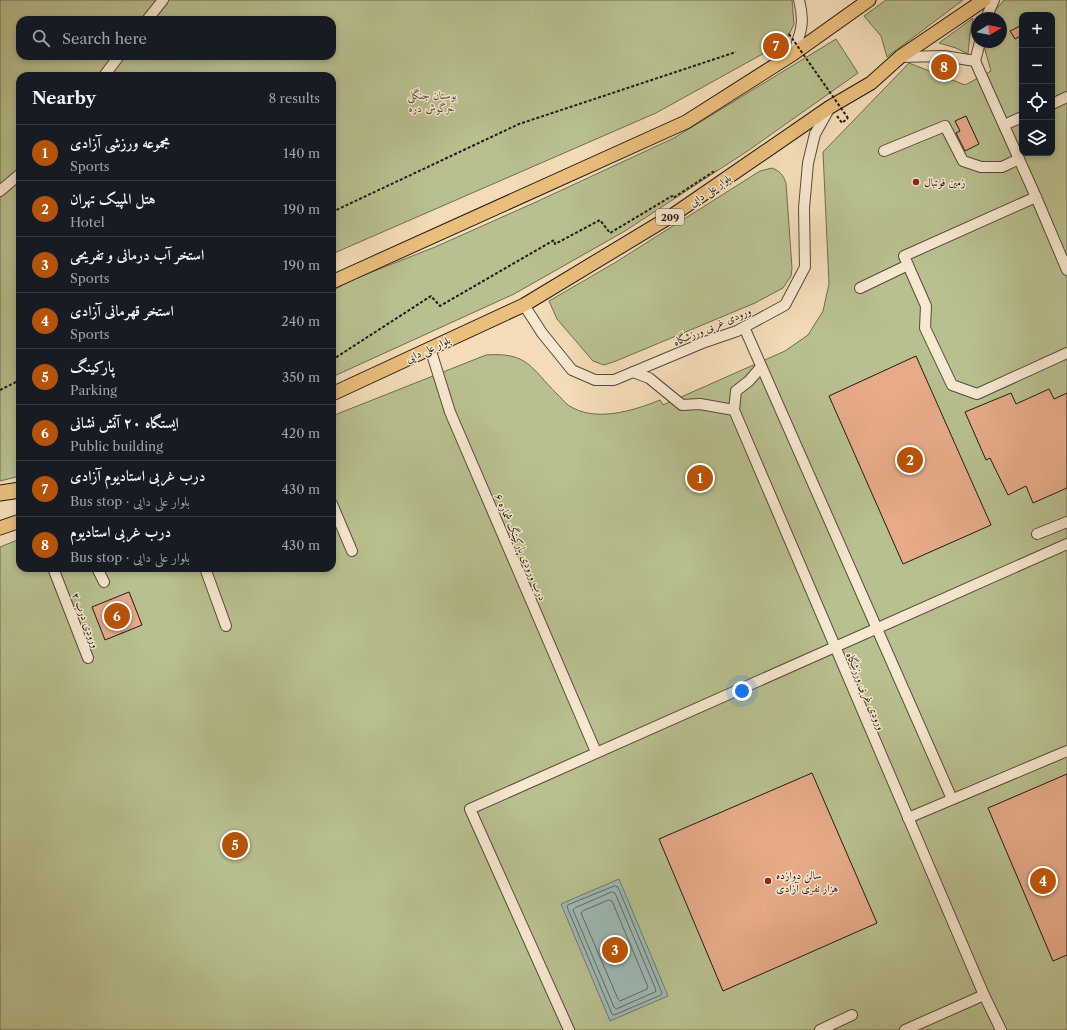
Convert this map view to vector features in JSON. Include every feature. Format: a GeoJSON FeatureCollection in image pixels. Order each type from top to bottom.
{"type":"FeatureCollection","features":[{"type":"Feature","properties":{"kind":"highway"},"geometry":{"type":"LineString","coordinates":[[0,493],[16,491]]}},
{"type":"Feature","properties":{"kind":"main road"},"geometry":{"type":"LineString","coordinates":[[336,280],[686,122],[793,54],[869,0]]}},
{"type":"Feature","properties":{"kind":"main road","name":"بلوار علی دایی"},"geometry":{"type":"LineString","coordinates":[[336,392],[524,305],[673,215],[830,102],[871,83],[900,57],[984,0]]}},
{"type":"Feature","properties":{"kind":"main road"},"geometry":{"type":"LineString","coordinates":[[0,499],[16,492]]}},
{"type":"Feature","properties":{"kind":"main road"},"geometry":{"type":"LineString","coordinates":[[0,528],[16,522]]}},
{"type":"Feature","properties":{"kind":"street"},"geometry":{"type":"LineString","coordinates":[[150,16],[163,0]]}},
{"type":"Feature","properties":{"kind":"street"},"geometry":{"type":"LineString","coordinates":[[793,54],[802,28],[802,16],[798,0]]}},
{"type":"Feature","properties":{"kind":"street"},"geometry":{"type":"LineString","coordinates":[[989,12],[994,0]]}},
{"type":"Feature","properties":{"kind":"street"},"geometry":{"type":"LineString","coordinates":[[978,48],[975,61],[1067,270]]}},
{"type":"Feature","properties":{"kind":"street"},"geometry":{"type":"LineString","coordinates":[[900,57],[944,56],[975,61]]}},
{"type":"Feature","properties":{"kind":"street"},"geometry":{"type":"LineString","coordinates":[[107,72],[117,60]]}},
{"type":"Feature","properties":{"kind":"street"},"geometry":{"type":"LineString","coordinates":[[1055,103],[1067,97]]}},
{"type":"Feature","properties":{"kind":"street","name":"ورودی غربی ورزشگاه"},"geometry":{"type":"LineString","coordinates":[[524,305],[542,332],[572,370],[595,380],[614,380],[744,328],[785,305],[805,267],[804,208],[808,163],[815,134],[830,102]]}},
{"type":"Feature","properties":{"kind":"street"},"geometry":{"type":"LineString","coordinates":[[1004,125],[1019,118]]}},
{"type":"Feature","properties":{"kind":"street"},"geometry":{"type":"LineString","coordinates":[[884,151],[945,126],[963,162],[981,167],[1002,167],[1019,159]]}},
{"type":"Feature","properties":{"kind":"street"},"geometry":{"type":"LineString","coordinates":[[0,191],[16,177]]}},
{"type":"Feature","properties":{"kind":"street"},"geometry":{"type":"LineString","coordinates":[[1036,197],[904,256],[926,306],[925,328],[952,384],[977,394],[1067,353]]}},
{"type":"Feature","properties":{"kind":"street"},"geometry":{"type":"LineString","coordinates":[[860,288],[908,265]]}},
{"type":"Feature","properties":{"kind":"street"},"geometry":{"type":"LineString","coordinates":[[744,328],[952,799]]}},
{"type":"Feature","properties":{"kind":"street","name":"درب ورودی پارکینگ شماره ۶"},"geometry":{"type":"LineString","coordinates":[[430,348],[450,412],[596,752]]}},
{"type":"Feature","properties":{"kind":"street"},"geometry":{"type":"LineString","coordinates":[[633,372],[649,378],[682,405],[700,404],[734,410],[736,391],[761,367]]}},
{"type":"Feature","properties":{"kind":"street","name":"ورودی غربی ورزشگاه"},"geometry":{"type":"LineString","coordinates":[[734,410],[984,995],[1002,1030]]}},
{"type":"Feature","properties":{"kind":"street"},"geometry":{"type":"LineString","coordinates":[[336,513],[352,551]]}},
{"type":"Feature","properties":{"kind":"street"},"geometry":{"type":"LineString","coordinates":[[1037,534],[1067,522]]}},
{"type":"Feature","properties":{"kind":"street"},"geometry":{"type":"LineString","coordinates":[[569,1030],[470,808],[1067,544]]}},
{"type":"Feature","properties":{"kind":"street","name":"ورودی درب ۲"},"geometry":{"type":"LineString","coordinates":[[54,572],[88,658]]}},
{"type":"Feature","properties":{"kind":"street"},"geometry":{"type":"LineString","coordinates":[[99,572],[104,582]]}},
{"type":"Feature","properties":{"kind":"street"},"geometry":{"type":"LineString","coordinates":[[207,572],[226,626]]}},
{"type":"Feature","properties":{"kind":"street"},"geometry":{"type":"LineString","coordinates":[[908,818],[1067,751]]}},
{"type":"Feature","properties":{"kind":"street"},"geometry":{"type":"LineString","coordinates":[[905,1030],[984,995]]}},
{"type":"Feature","properties":{"kind":"street"},"geometry":{"type":"LineString","coordinates":[[820,1030],[852,1015]]}},
{"type":"Feature","properties":{"kind":"path"},"geometry":{"type":"LineString","coordinates":[[783,40],[789,34],[848,118],[842,123]]}},
{"type":"Feature","properties":{"kind":"path"},"geometry":{"type":"LineString","coordinates":[[336,210],[519,124],[736,52]]}},
{"type":"Feature","properties":{"kind":"path"},"geometry":{"type":"LineString","coordinates":[[336,357],[430,296],[440,306],[554,240],[555,244],[600,220],[610,233],[672,196],[673,198],[718,169]]}},
{"type":"Feature","properties":{"kind":"path"},"geometry":{"type":"LineString","coordinates":[[0,390],[16,382]]}},
{"type":"Feature","properties":{"kind":"green space","name":"بوستان جنگلی خرگوش دره"},"geometry":{"type":"Polygon","coordinates":[[[0,0],[792,0],[794,24],[786,41],[656,113],[336,252],[336,72],[16,72],[16,477],[0,481],[0,0]]]}},
{"type":"Feature","properties":{"kind":"green space"},"geometry":{"type":"Polygon","coordinates":[[[886,0],[963,0],[887,57],[881,36],[864,16],[886,0]]]}},
{"type":"Feature","properties":{"kind":"green space"},"geometry":{"type":"Polygon","coordinates":[[[1004,0],[1067,0],[1067,1030],[0,1030],[0,547],[16,541],[16,572],[336,572],[336,414],[486,355],[511,356],[520,359],[534,369],[568,405],[578,410],[601,414],[626,411],[660,400],[663,405],[785,351],[808,335],[823,311],[829,284],[823,152],[909,63],[965,85],[991,71],[984,48],[1007,48],[1007,12],[994,12],[1004,0]]]}},
{"type":"Feature","properties":{"kind":"green space"},"geometry":{"type":"Polygon","coordinates":[[[971,19],[968,54],[956,48],[939,43],[971,19]]]}},
{"type":"Feature","properties":{"kind":"green space"},"geometry":{"type":"Polygon","coordinates":[[[836,39],[858,73],[749,150],[625,231],[514,294],[336,375],[336,289],[354,279],[435,247],[536,202],[674,138],[836,39]]]}},
{"type":"Feature","properties":{"kind":"green space"},"geometry":{"type":"Polygon","coordinates":[[[772,168],[781,174],[786,183],[792,268],[791,276],[783,288],[755,303],[616,361],[604,365],[593,361],[557,319],[549,301],[616,262],[760,171],[772,168]]]}},
{"type":"Feature","properties":{"kind":"water"},"geometry":{"type":"Polygon","coordinates":[[[619,879],[668,996],[610,1021],[561,904],[619,879]]]}},
{"type":"Feature","properties":{"kind":"building"},"geometry":{"type":"Polygon","coordinates":[[[1019,26],[1019,37],[1015,39],[1010,31],[1019,26]]]}},
{"type":"Feature","properties":{"kind":"building"},"geometry":{"type":"Polygon","coordinates":[[[966,116],[979,144],[965,151],[956,133],[960,131],[955,121],[966,116]]]}},
{"type":"Feature","properties":{"kind":"building"},"geometry":{"type":"Polygon","coordinates":[[[916,356],[991,525],[903,564],[829,396],[916,356]]]}},
{"type":"Feature","properties":{"kind":"building"},"geometry":{"type":"Polygon","coordinates":[[[1049,389],[1054,399],[1067,393],[1067,488],[1033,503],[1026,486],[1008,495],[990,458],[986,460],[965,412],[1011,393],[1016,404],[1049,389]]]}},
{"type":"Feature","properties":{"kind":"building"},"geometry":{"type":"Polygon","coordinates":[[[129,592],[142,625],[105,640],[92,607],[129,592]]]}},
{"type":"Feature","properties":{"kind":"building","name":"سالن دوازده هزار نفری آزادی"},"geometry":{"type":"Polygon","coordinates":[[[812,773],[877,923],[723,991],[659,839],[812,773]]]}},
{"type":"Feature","properties":{"kind":"building"},"geometry":{"type":"Polygon","coordinates":[[[1067,774],[1067,955],[1053,961],[988,808],[1067,774]]]}},
{"type":"Feature","properties":{"kind":"place","name":"درب غربی استادیوم آزادی"},"geometry":{"type":"Point","coordinates":[776,46]}},
{"type":"Feature","properties":{"kind":"place","name":"درب غربی استادیوم"},"geometry":{"type":"Point","coordinates":[944,67]}},
{"type":"Feature","properties":{"kind":"place","name":"زمین فوتبال"},"geometry":{"type":"Point","coordinates":[916,182]}},
{"type":"Feature","properties":{"kind":"place","name":"هتل المپیک تهران"},"geometry":{"type":"Point","coordinates":[910,460]}},
{"type":"Feature","properties":{"kind":"place","name":"مجموعه ورزشی آزادی"},"geometry":{"type":"Point","coordinates":[700,478]}},
{"type":"Feature","properties":{"kind":"place","name":"ایستگاه ۲۰ آتش نشانی"},"geometry":{"type":"Point","coordinates":[117,616]}},
{"type":"Feature","properties":{"kind":"place","name":"پارکینگ"},"geometry":{"type":"Point","coordinates":[235,845]}},
{"type":"Feature","properties":{"kind":"place","name":"سالن دوازده هزار نفری آزادی"},"geometry":{"type":"Point","coordinates":[768,881]}},
{"type":"Feature","properties":{"kind":"place","name":"استخر قهرمانی آزادی"},"geometry":{"type":"Point","coordinates":[1043,881]}},
{"type":"Feature","properties":{"kind":"place","name":"استخر آب درمانی و تفریحی"},"geometry":{"type":"Point","coordinates":[615,950]}}]}
